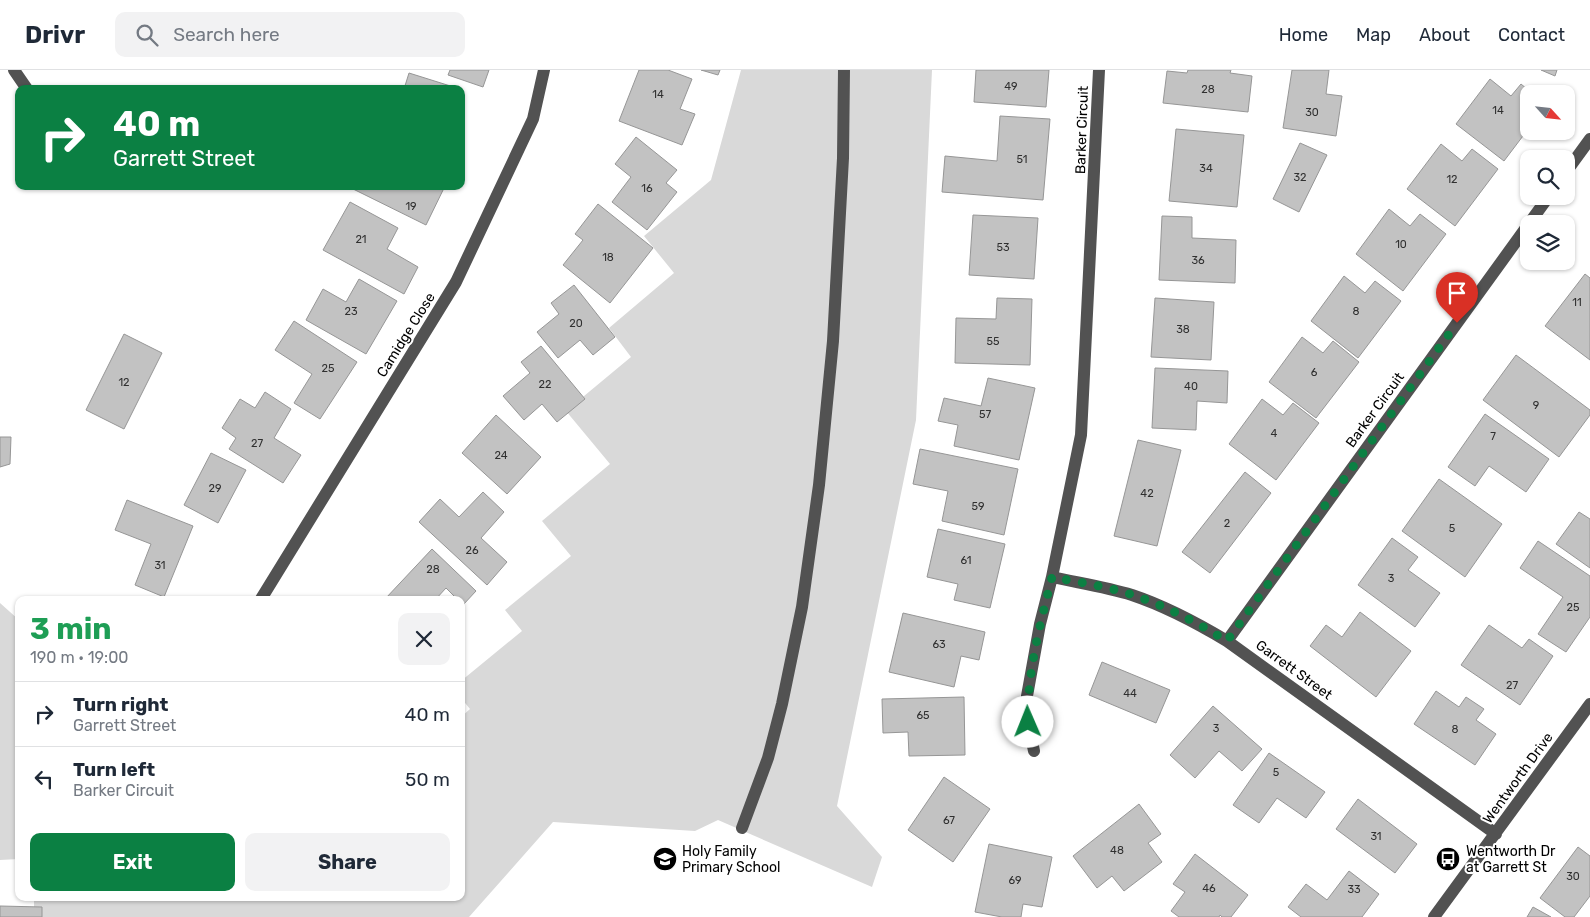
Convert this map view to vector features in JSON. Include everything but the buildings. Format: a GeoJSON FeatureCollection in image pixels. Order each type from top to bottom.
{"type":"FeatureCollection","features":[{"type":"Feature","properties":{"kind":"street"},"geometry":{"type":"LineString","coordinates":[[14,70],[24,85]]}},
{"type":"Feature","properties":{"kind":"street","name":"Camidge Close"},"geometry":{"type":"LineString","coordinates":[[263,596],[456,282],[533,119],[544,70]]}},
{"type":"Feature","properties":{"kind":"street"},"geometry":{"type":"LineString","coordinates":[[742,828],[768,758],[782,704],[802,607],[819,485],[833,341],[843,158],[844,70]]}},
{"type":"Feature","properties":{"kind":"street","name":"Barker Circuit"},"geometry":{"type":"LineString","coordinates":[[1034,752],[1028,722],[1027,696],[1040,624],[1052,577],[1081,435],[1099,70]]}},
{"type":"Feature","properties":{"kind":"street"},"geometry":{"type":"LineString","coordinates":[[1575,160],[1590,139]]}},
{"type":"Feature","properties":{"kind":"street","name":"Barker Circuit"},"geometry":{"type":"LineString","coordinates":[[1227,641],[1542,205]]}},
{"type":"Feature","properties":{"kind":"street","name":"Garrett Street"},"geometry":{"type":"LineString","coordinates":[[1052,577],[1112,589],[1133,596],[1184,617],[1227,641],[1496,834]]}},
{"type":"Feature","properties":{"kind":"street","name":"Wentworth Drive"},"geometry":{"type":"LineString","coordinates":[[1434,917],[1590,704]]}},
{"type":"Feature","properties":{"kind":"shaded area"},"geometry":{"type":"Polygon","coordinates":[[[741,70],[932,70],[916,420],[837,806],[882,857],[872,887],[718,820],[695,831],[553,822],[469,917],[34,917],[34,901],[465,901],[465,713],[470,709],[465,703],[465,678],[522,631],[505,610],[571,556],[542,521],[610,464],[566,411],[631,357],[609,328],[674,273],[644,236],[711,180],[741,70]]]}},
{"type":"Feature","properties":{"kind":"shaded area"},"geometry":{"type":"Polygon","coordinates":[[[0,603],[15,616],[15,859],[0,860],[0,603]]]}},
{"type":"Feature","properties":{"kind":"place","name":"Holy Family Primary School"},"geometry":{"type":"Point","coordinates":[665,859]}},
{"type":"Feature","properties":{"kind":"place","name":"Wentworth Dr at Garrett St"},"geometry":{"type":"Point","coordinates":[1448,859]}},
{"type":"Feature","properties":{"kind":"route"},"geometry":{"type":"LineString","coordinates":[[1028,722],[1027,696],[1040,624],[1052,577],[1112,589],[1157,604],[1227,641],[1457,323]]}}]}
